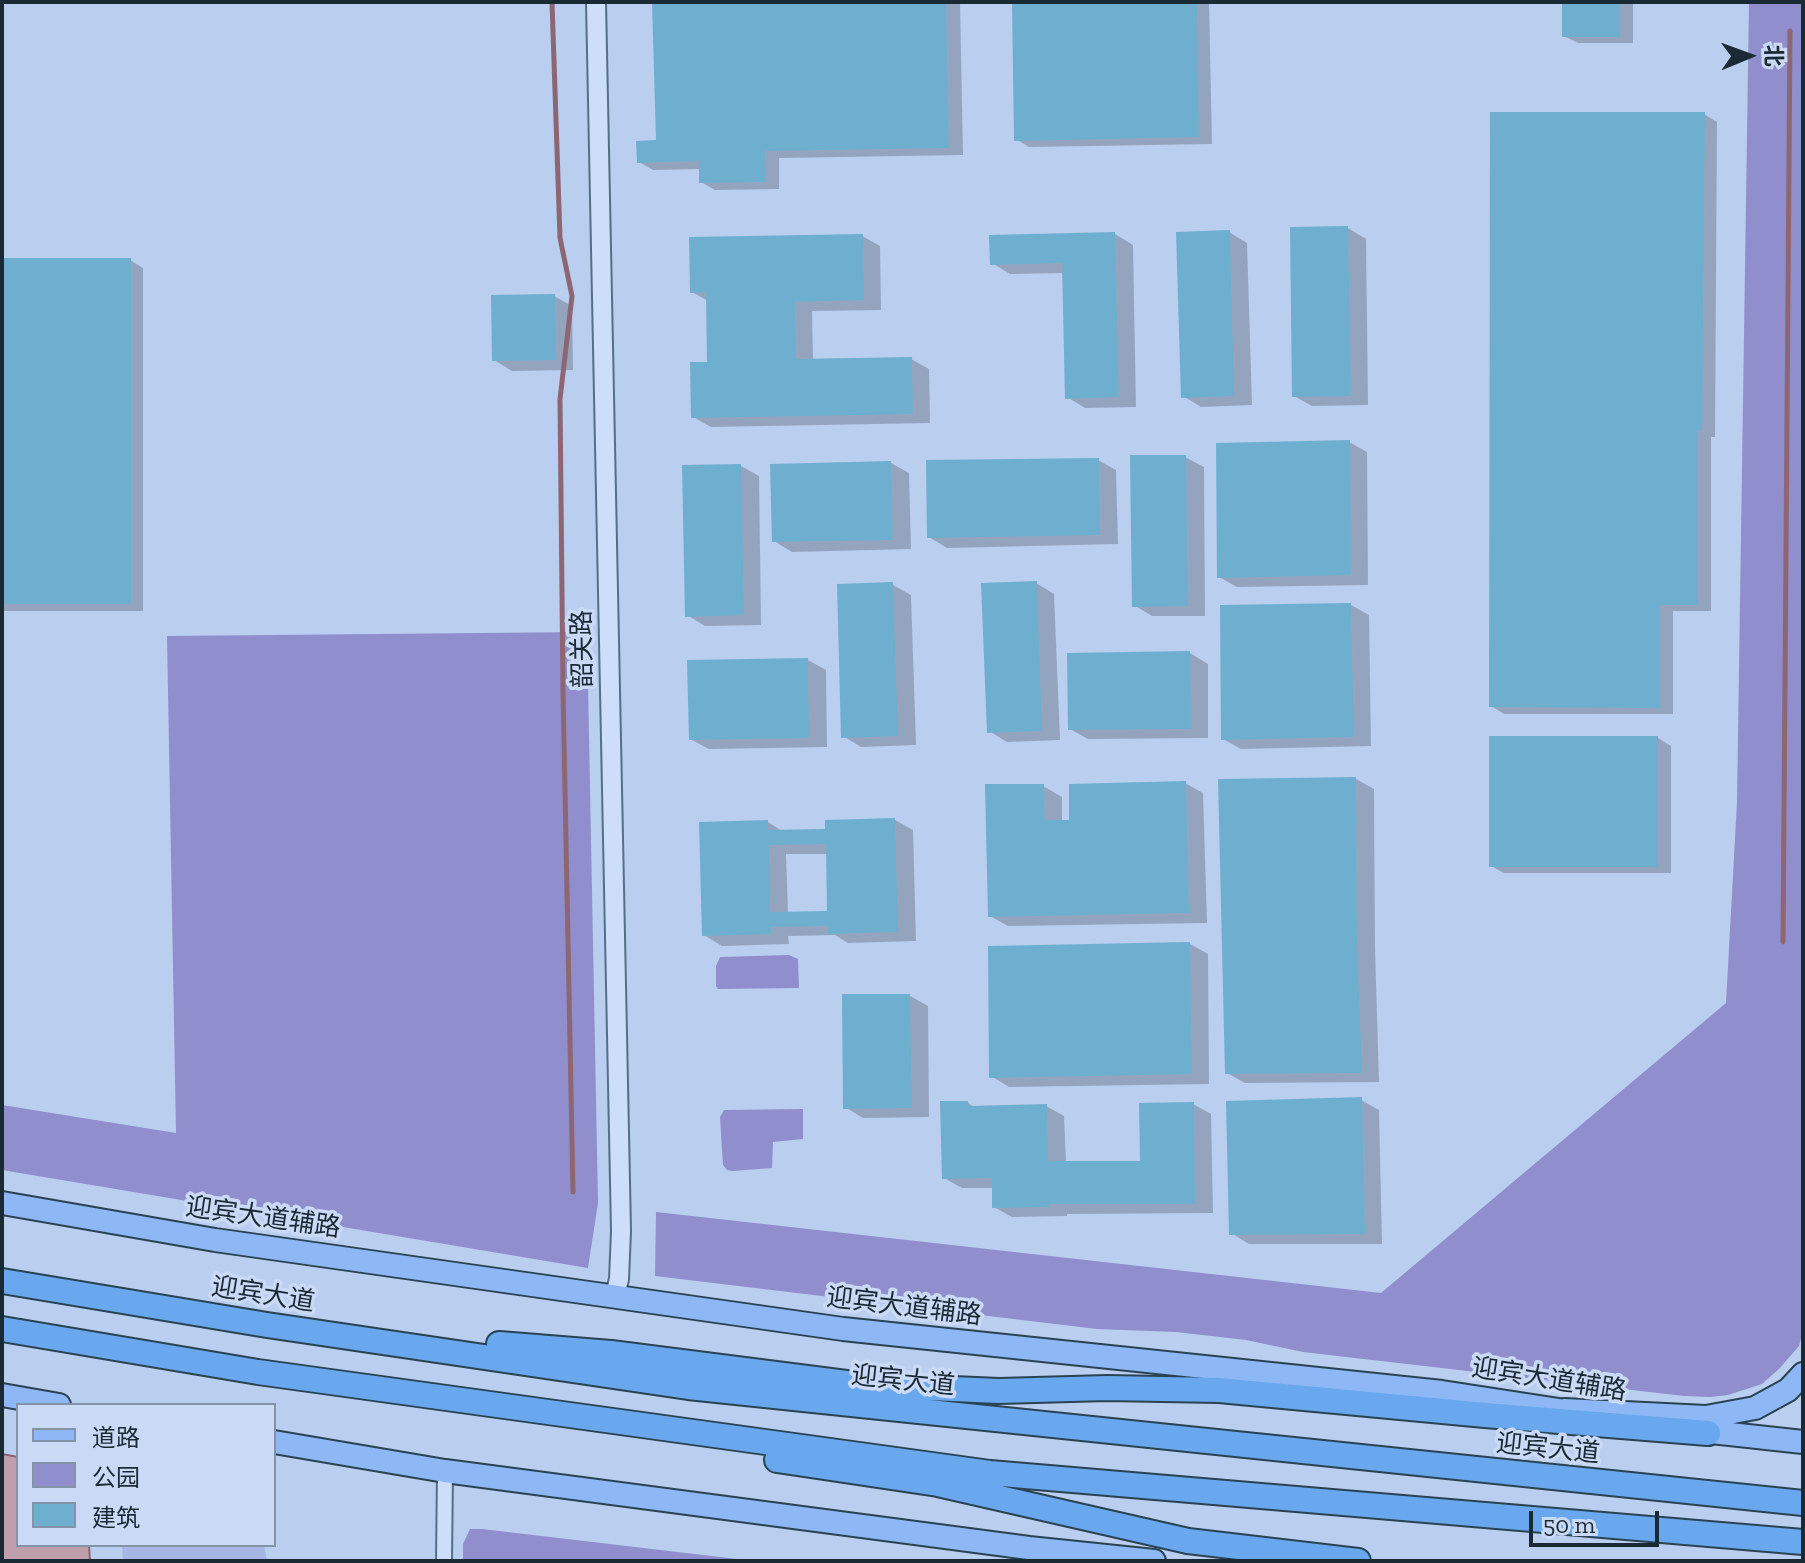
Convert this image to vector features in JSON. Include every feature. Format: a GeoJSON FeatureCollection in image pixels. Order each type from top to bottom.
{"type":"FeatureCollection","features":[{"type":"Feature","properties":{"kind":"highway","name":"迎宾大道"},"geometry":{"type":"LineString","coordinates":[[2,1281],[267,1325],[688,1387],[1803,1503]]}},
{"type":"Feature","properties":{"kind":"highway"},"geometry":{"type":"LineString","coordinates":[[267,1325],[611,1353],[862,1385],[999,1391],[1107,1388],[1219,1390],[1708,1433]]}},
{"type":"Feature","properties":{"kind":"highway"},"geometry":{"type":"LineString","coordinates":[[2,1331],[258,1372],[673,1445],[938,1484],[1188,1541],[1358,1561]]}},
{"type":"Feature","properties":{"kind":"highway"},"geometry":{"type":"LineString","coordinates":[[258,1372],[990,1473],[1803,1542]]}},
{"type":"Feature","properties":{"kind":"main road","name":"迎宾大道辅路"},"geometry":{"type":"LineString","coordinates":[[2,1203],[215,1240],[843,1329],[1442,1392],[1708,1433],[1803,1442]]}},
{"type":"Feature","properties":{"kind":"main road"},"geometry":{"type":"LineString","coordinates":[[1560,1410],[1706,1417],[1755,1408],[1788,1390],[1803,1374]]}},
{"type":"Feature","properties":{"kind":"main road"},"geometry":{"type":"LineString","coordinates":[[2,1395],[48,1403]]}},
{"type":"Feature","properties":{"kind":"main road"},"geometry":{"type":"LineString","coordinates":[[276,1442],[445,1471],[1013,1546],[1154,1561]]}},
{"type":"Feature","properties":{"kind":"street","name":"韶关路"},"geometry":{"type":"LineString","coordinates":[[596,2],[621,1231],[619,1279],[615,1295]]}},
{"type":"Feature","properties":{"kind":"street"},"geometry":{"type":"LineString","coordinates":[[444,1561],[445,1471]]}},
{"type":"Feature","properties":{"kind":"shaded area"},"geometry":{"type":"Polygon","coordinates":[[[2,1454],[16,1457],[16,1547],[89,1547],[90,1561],[2,1561],[2,1454]]]}},
{"type":"Feature","properties":{"kind":"shaded area"},"geometry":{"type":"Polygon","coordinates":[[[122,1547],[264,1547],[267,1561],[123,1561],[122,1547]]]}},
{"type":"Feature","properties":{"kind":"green space"},"geometry":{"type":"Polygon","coordinates":[[[1749,2],[1803,2],[1803,1331],[1799,1346],[1762,1384],[1728,1395],[1684,1396],[1303,1352],[1246,1340],[1176,1332],[1097,1329],[655,1276],[656,1212],[1381,1293],[1726,1003],[1737,802],[1749,2]]]}},
{"type":"Feature","properties":{"kind":"green space"},"geometry":{"type":"Polygon","coordinates":[[[587,632],[598,1203],[588,1268],[2,1170],[2,1105],[176,1133],[167,636],[587,632]]]}},
{"type":"Feature","properties":{"kind":"green space"},"geometry":{"type":"Polygon","coordinates":[[[789,955],[798,959],[799,988],[718,989],[716,986],[716,966],[720,957],[789,955]]]}},
{"type":"Feature","properties":{"kind":"green space"},"geometry":{"type":"Polygon","coordinates":[[[803,1109],[803,1139],[773,1142],[772,1168],[733,1171],[723,1165],[720,1117],[724,1110],[803,1109]]]}},
{"type":"Feature","properties":{"kind":"green space"},"geometry":{"type":"Polygon","coordinates":[[[470,1529],[754,1561],[463,1561],[463,1544],[470,1529]]]}},
{"type":"Feature","properties":{"kind":"building"},"geometry":{"type":"Polygon","coordinates":[[[652,2],[946,2],[949,148],[765,151],[766,182],[699,183],[699,161],[637,163],[636,141],[656,140],[652,2]]]}},
{"type":"Feature","properties":{"kind":"building"},"geometry":{"type":"Polygon","coordinates":[[[1012,2],[1197,2],[1199,137],[1014,141],[1012,2]]]}},
{"type":"Feature","properties":{"kind":"building"},"geometry":{"type":"Polygon","coordinates":[[[1562,2],[1620,2],[1620,37],[1562,37],[1562,2]]]}},
{"type":"Feature","properties":{"kind":"building"},"geometry":{"type":"Polygon","coordinates":[[[1490,112],[1705,112],[1702,431],[1698,431],[1698,605],[1660,605],[1660,708],[1489,707],[1490,112]]]}},
{"type":"Feature","properties":{"kind":"building"},"geometry":{"type":"Polygon","coordinates":[[[1348,226],[1351,396],[1292,397],[1290,227],[1348,226]]]}},
{"type":"Feature","properties":{"kind":"building"},"geometry":{"type":"Polygon","coordinates":[[[1230,230],[1234,396],[1181,398],[1176,232],[1230,230]]]}},
{"type":"Feature","properties":{"kind":"building"},"geometry":{"type":"Polygon","coordinates":[[[1115,232],[1119,397],[1065,399],[1062,263],[990,265],[989,235],[1115,232]]]}},
{"type":"Feature","properties":{"kind":"building"},"geometry":{"type":"Polygon","coordinates":[[[863,234],[864,300],[795,302],[796,359],[912,357],[913,414],[691,418],[690,362],[707,362],[706,292],[690,293],[689,237],[863,234]]]}},
{"type":"Feature","properties":{"kind":"building"},"geometry":{"type":"Polygon","coordinates":[[[2,258],[131,258],[131,604],[2,604],[2,258]]]}},
{"type":"Feature","properties":{"kind":"building"},"geometry":{"type":"Polygon","coordinates":[[[555,294],[556,360],[492,361],[491,295],[555,294]]]}},
{"type":"Feature","properties":{"kind":"building"},"geometry":{"type":"Polygon","coordinates":[[[1350,440],[1351,575],[1217,578],[1216,443],[1350,440]]]}},
{"type":"Feature","properties":{"kind":"building"},"geometry":{"type":"Polygon","coordinates":[[[1130,455],[1186,455],[1188,606],[1132,607],[1130,455]]]}},
{"type":"Feature","properties":{"kind":"building"},"geometry":{"type":"Polygon","coordinates":[[[1099,458],[1100,535],[927,538],[926,460],[1099,458]]]}},
{"type":"Feature","properties":{"kind":"building"},"geometry":{"type":"Polygon","coordinates":[[[891,461],[893,540],[772,542],[770,464],[891,461]]]}},
{"type":"Feature","properties":{"kind":"building"},"geometry":{"type":"Polygon","coordinates":[[[741,464],[744,615],[685,617],[682,465],[741,464]]]}},
{"type":"Feature","properties":{"kind":"building"},"geometry":{"type":"Polygon","coordinates":[[[1037,581],[1042,731],[987,733],[981,583],[1037,581]]]}},
{"type":"Feature","properties":{"kind":"building"},"geometry":{"type":"Polygon","coordinates":[[[893,582],[898,736],[841,738],[837,584],[893,582]]]}},
{"type":"Feature","properties":{"kind":"building"},"geometry":{"type":"Polygon","coordinates":[[[1351,603],[1354,737],[1221,740],[1220,605],[1351,603]]]}},
{"type":"Feature","properties":{"kind":"building"},"geometry":{"type":"Polygon","coordinates":[[[1190,651],[1191,729],[1068,730],[1067,653],[1190,651]]]}},
{"type":"Feature","properties":{"kind":"building"},"geometry":{"type":"Polygon","coordinates":[[[808,658],[809,738],[689,740],[687,660],[808,658]]]}},
{"type":"Feature","properties":{"kind":"building"},"geometry":{"type":"Polygon","coordinates":[[[1489,736],[1658,736],[1658,867],[1489,867],[1489,736]]]}},
{"type":"Feature","properties":{"kind":"building"},"geometry":{"type":"Polygon","coordinates":[[[1356,777],[1362,1073],[1225,1074],[1218,779],[1356,777]]]}},
{"type":"Feature","properties":{"kind":"building"},"geometry":{"type":"Polygon","coordinates":[[[1186,781],[1189,913],[988,917],[985,784],[1044,784],[1045,820],[1069,820],[1069,784],[1186,781]]]}},
{"type":"Feature","properties":{"kind":"building"},"geometry":{"type":"Polygon","coordinates":[[[895,818],[898,932],[828,934],[828,926],[771,927],[771,934],[702,936],[699,822],[768,820],[768,830],[825,829],[825,820],[895,818]],[[826,844],[769,845],[770,912],[827,911],[826,844]]]}},
{"type":"Feature","properties":{"kind":"building"},"geometry":{"type":"Polygon","coordinates":[[[1190,942],[1192,1074],[989,1078],[988,946],[1190,942]]]}},
{"type":"Feature","properties":{"kind":"building"},"geometry":{"type":"Polygon","coordinates":[[[842,994],[910,994],[912,1108],[843,1109],[842,994]]]}},
{"type":"Feature","properties":{"kind":"building"},"geometry":{"type":"Polygon","coordinates":[[[1362,1097],[1365,1234],[1229,1235],[1226,1101],[1362,1097]]]}},
{"type":"Feature","properties":{"kind":"building"},"geometry":{"type":"Polygon","coordinates":[[[940,1101],[968,1101],[969,1106],[1047,1104],[1048,1161],[1140,1161],[1139,1103],[1194,1102],[1195,1204],[1049,1204],[1049,1207],[992,1208],[992,1178],[942,1179],[940,1101]]]}},
{"type":"Feature","properties":{"kind":"waterway"},"geometry":{"type":"LineString","coordinates":[[552,2],[560,238],[572,296],[560,399],[573,1192]]}},
{"type":"Feature","properties":{"kind":"waterway"},"geometry":{"type":"LineString","coordinates":[[1783,942],[1790,31]]}}]}
